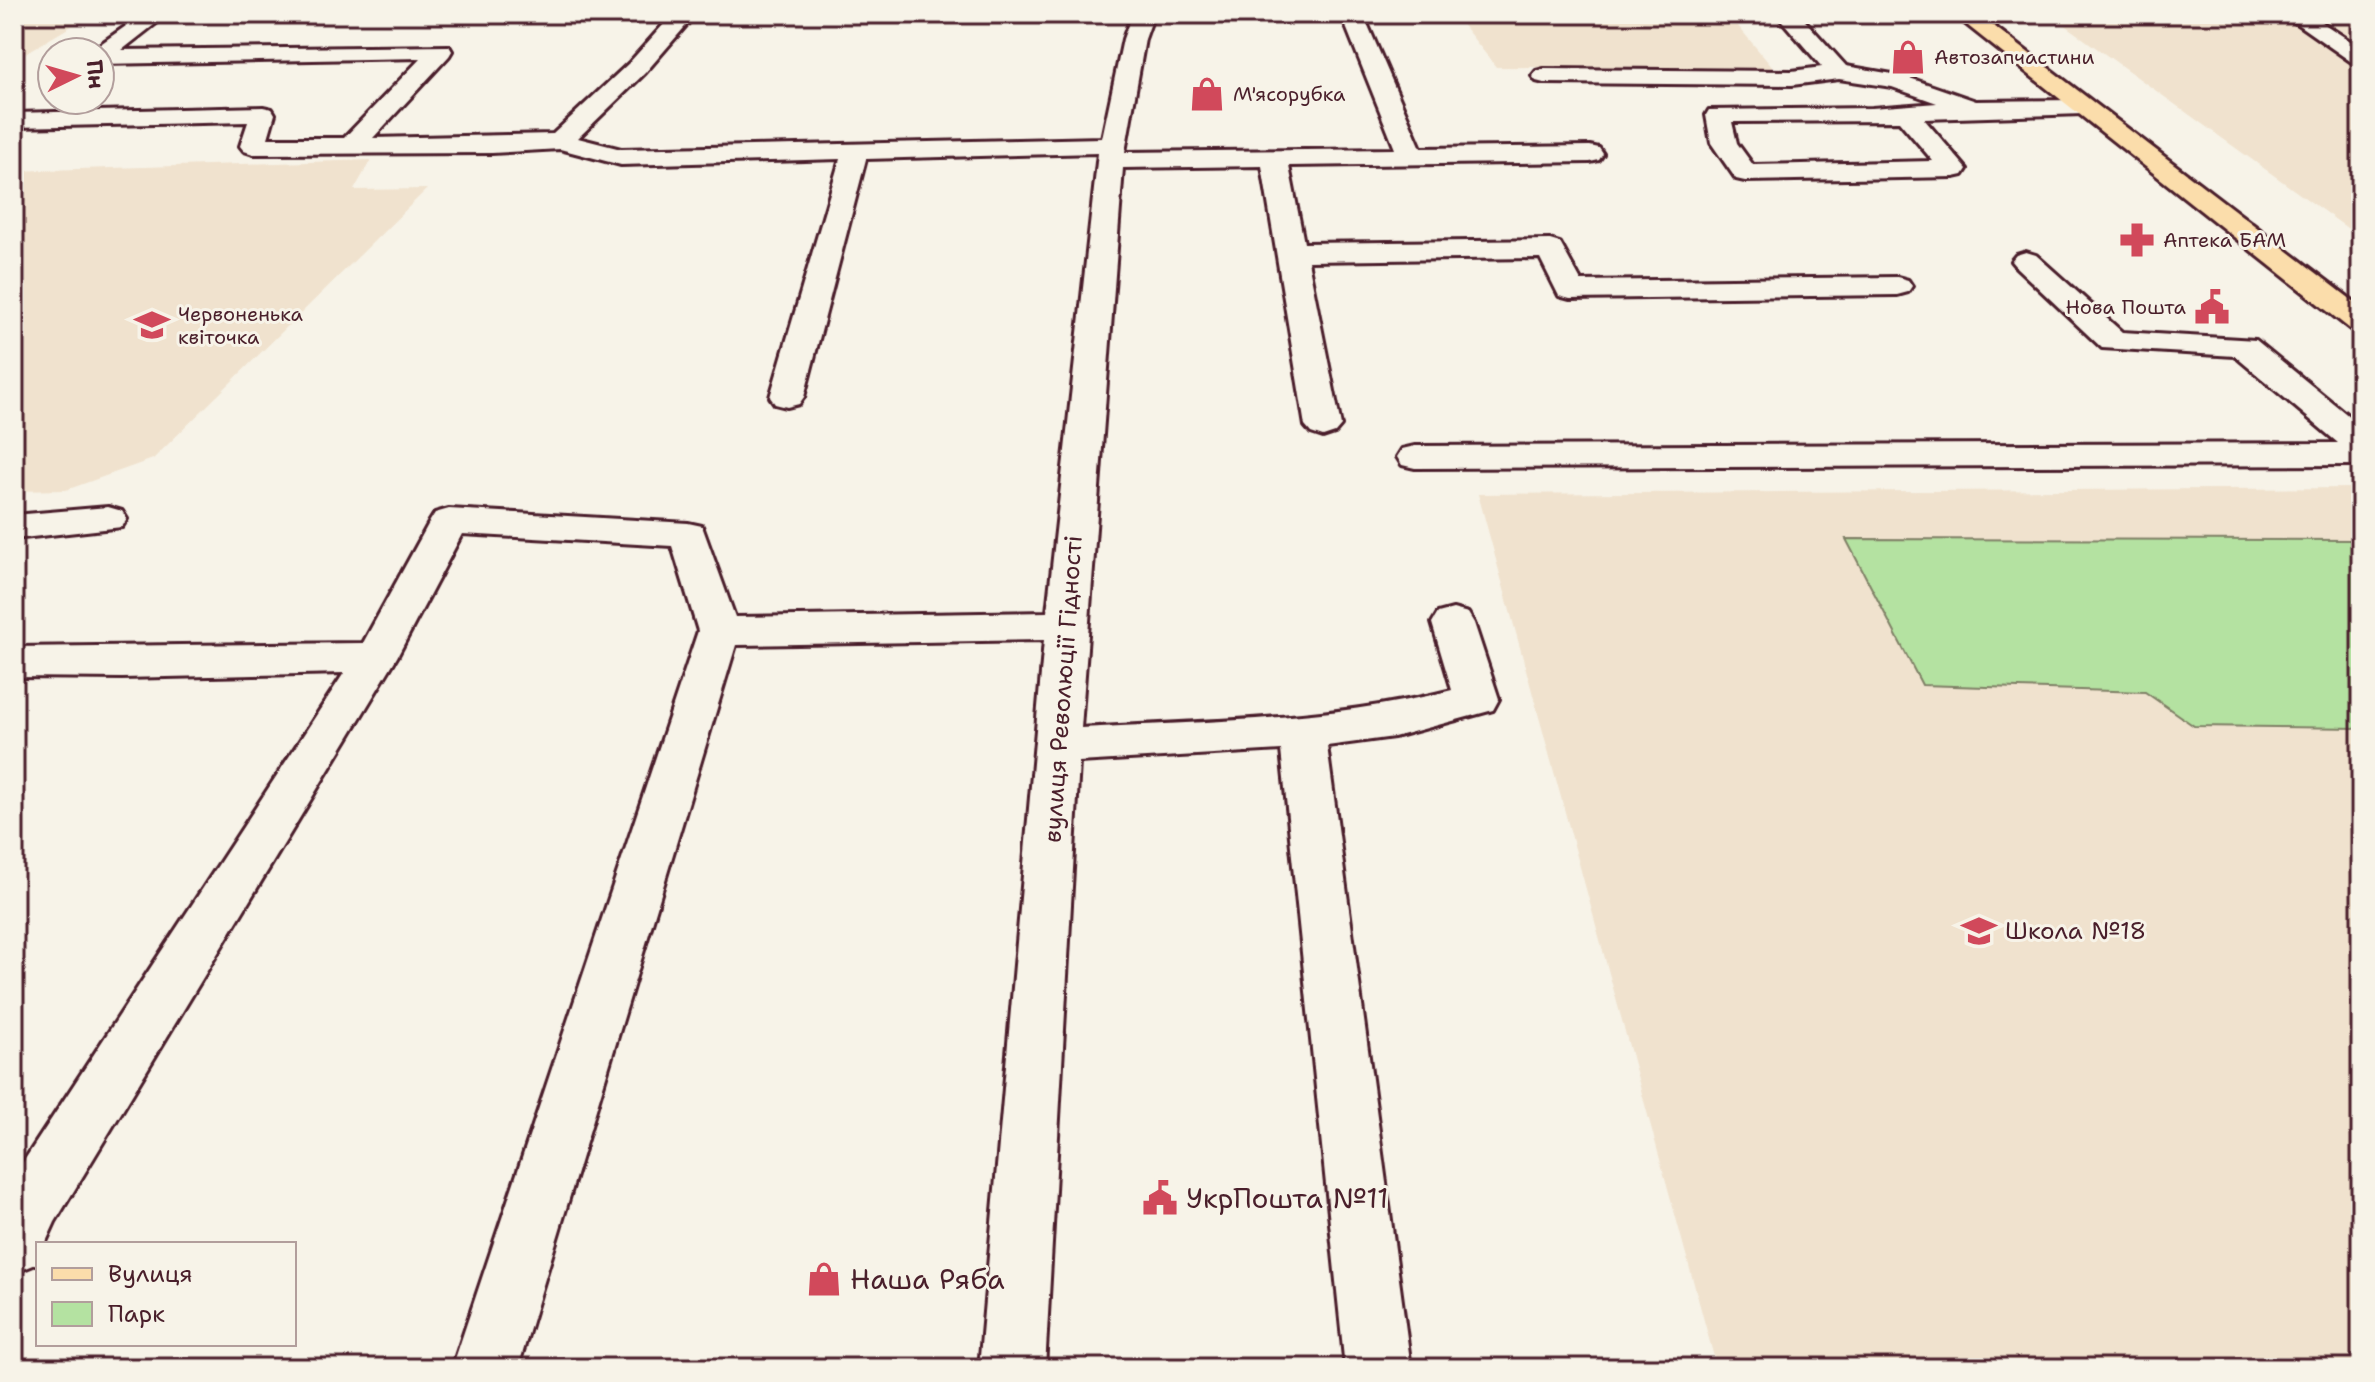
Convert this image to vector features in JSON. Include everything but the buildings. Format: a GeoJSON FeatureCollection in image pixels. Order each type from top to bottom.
{"type":"FeatureCollection","features":[{"type":"Feature","properties":{"kind":"main road"},"geometry":{"type":"LineString","coordinates":[[1964,14],[2361,322]]}},
{"type":"Feature","properties":{"kind":"street"},"geometry":{"type":"LineString","coordinates":[[116,44],[157,14]]}},
{"type":"Feature","properties":{"kind":"street"},"geometry":{"type":"LineString","coordinates":[[560,141],[637,68],[685,14]]}},
{"type":"Feature","properties":{"kind":"street","name":"вулиця Революції Гідності"},"geometry":{"type":"LineString","coordinates":[[1012,1368],[1066,626],[1111,153],[1134,39],[1143,14]]}},
{"type":"Feature","properties":{"kind":"street"},"geometry":{"type":"LineString","coordinates":[[1352,14],[1411,156]]}},
{"type":"Feature","properties":{"kind":"street"},"geometry":{"type":"LineString","coordinates":[[1787,14],[1839,72]]}},
{"type":"Feature","properties":{"kind":"street"},"geometry":{"type":"LineString","coordinates":[[2294,14],[2361,58]]}},
{"type":"Feature","properties":{"kind":"street"},"geometry":{"type":"LineString","coordinates":[[116,56],[441,51],[351,146]]}},
{"type":"Feature","properties":{"kind":"street"},"geometry":{"type":"LineString","coordinates":[[1544,76],[1792,78],[1839,72],[1896,81],[1974,108]]}},
{"type":"Feature","properties":{"kind":"street"},"geometry":{"type":"LineString","coordinates":[[14,108],[36,95]]}},
{"type":"Feature","properties":{"kind":"street"},"geometry":{"type":"LineString","coordinates":[[1906,113],[1954,169],[1745,173],[1724,143],[1718,115],[1872,115],[1974,108],[2083,107]]}},
{"type":"Feature","properties":{"kind":"street"},"geometry":{"type":"LineString","coordinates":[[14,120],[263,114],[253,146],[492,145],[560,141],[621,157],[855,151],[1274,158],[1590,154]]}},
{"type":"Feature","properties":{"kind":"street"},"geometry":{"type":"LineString","coordinates":[[787,397],[855,151]]}},
{"type":"Feature","properties":{"kind":"street"},"geometry":{"type":"LineString","coordinates":[[1274,158],[1323,426]]}},
{"type":"Feature","properties":{"kind":"street"},"geometry":{"type":"LineString","coordinates":[[1291,252],[1550,249],[1570,290],[1897,286]]}},
{"type":"Feature","properties":{"kind":"street"},"geometry":{"type":"LineString","coordinates":[[2026,261],[2113,341],[2244,347],[2361,444]]}},
{"type":"Feature","properties":{"kind":"street"},"geometry":{"type":"LineString","coordinates":[[1415,457],[2361,454]]}},
{"type":"Feature","properties":{"kind":"street"},"geometry":{"type":"LineString","coordinates":[[14,527],[108,519]]}},
{"type":"Feature","properties":{"kind":"street"},"geometry":{"type":"LineString","coordinates":[[20,1215],[376,657],[449,521],[688,535],[719,631],[485,1368]]}},
{"type":"Feature","properties":{"kind":"street"},"geometry":{"type":"LineString","coordinates":[[1058,746],[1302,732],[1394,721],[1477,699],[1453,623]]}},
{"type":"Feature","properties":{"kind":"street"},"geometry":{"type":"LineString","coordinates":[[719,631],[1066,626]]}},
{"type":"Feature","properties":{"kind":"street"},"geometry":{"type":"LineString","coordinates":[[14,662],[122,663],[376,657]]}},
{"type":"Feature","properties":{"kind":"street"},"geometry":{"type":"LineString","coordinates":[[1302,732],[1378,1368]]}},
{"type":"Feature","properties":{"kind":"shaded area"},"geometry":{"type":"Polygon","coordinates":[[[14,14],[92,14],[55,36],[36,36],[36,47],[14,60],[14,14]]]}},
{"type":"Feature","properties":{"kind":"shaded area"},"geometry":{"type":"Polygon","coordinates":[[[1454,14],[1728,14],[1773,68],[1496,67],[1454,14]]]}},
{"type":"Feature","properties":{"kind":"shaded area"},"geometry":{"type":"Polygon","coordinates":[[[2049,14],[2361,14],[2361,238],[2070,29],[2049,14]]]}},
{"type":"Feature","properties":{"kind":"shaded area","name":"Червоненька квіточка"},"geometry":{"type":"Polygon","coordinates":[[[371,160],[354,190],[427,189],[153,459],[66,490],[14,491],[14,171],[371,160]]]}},
{"type":"Feature","properties":{"kind":"shaded area","name":"Школа №18"},"geometry":{"type":"Polygon","coordinates":[[[2361,488],[2361,1368],[1717,1368],[1478,494],[2361,488]]]}},
{"type":"Feature","properties":{"kind":"green space"},"geometry":{"type":"Polygon","coordinates":[[[1846,539],[2361,540],[2361,728],[2194,726],[2145,692],[1922,685],[1846,539]]]}},
{"type":"Feature","properties":{"kind":"place","name":"Автозапчастини"},"geometry":{"type":"Point","coordinates":[1908,57]}},
{"type":"Feature","properties":{"kind":"place","name":"М'ясорубка"},"geometry":{"type":"Point","coordinates":[1207,94]}},
{"type":"Feature","properties":{"kind":"place","name":"Аптека БАМ"},"geometry":{"type":"Point","coordinates":[2137,240]}},
{"type":"Feature","properties":{"kind":"place","name":"Нова Пошта"},"geometry":{"type":"Point","coordinates":[2212,307]}},
{"type":"Feature","properties":{"kind":"place","name":"Червоненька квіточка"},"geometry":{"type":"Point","coordinates":[152,325]}},
{"type":"Feature","properties":{"kind":"place","name":"Школа №18"},"geometry":{"type":"Point","coordinates":[1979,931]}},
{"type":"Feature","properties":{"kind":"place","name":"УкрПошта №11"},"geometry":{"type":"Point","coordinates":[1160,1198]}},
{"type":"Feature","properties":{"kind":"place","name":"Наша Ряба"},"geometry":{"type":"Point","coordinates":[824,1279]}}]}
